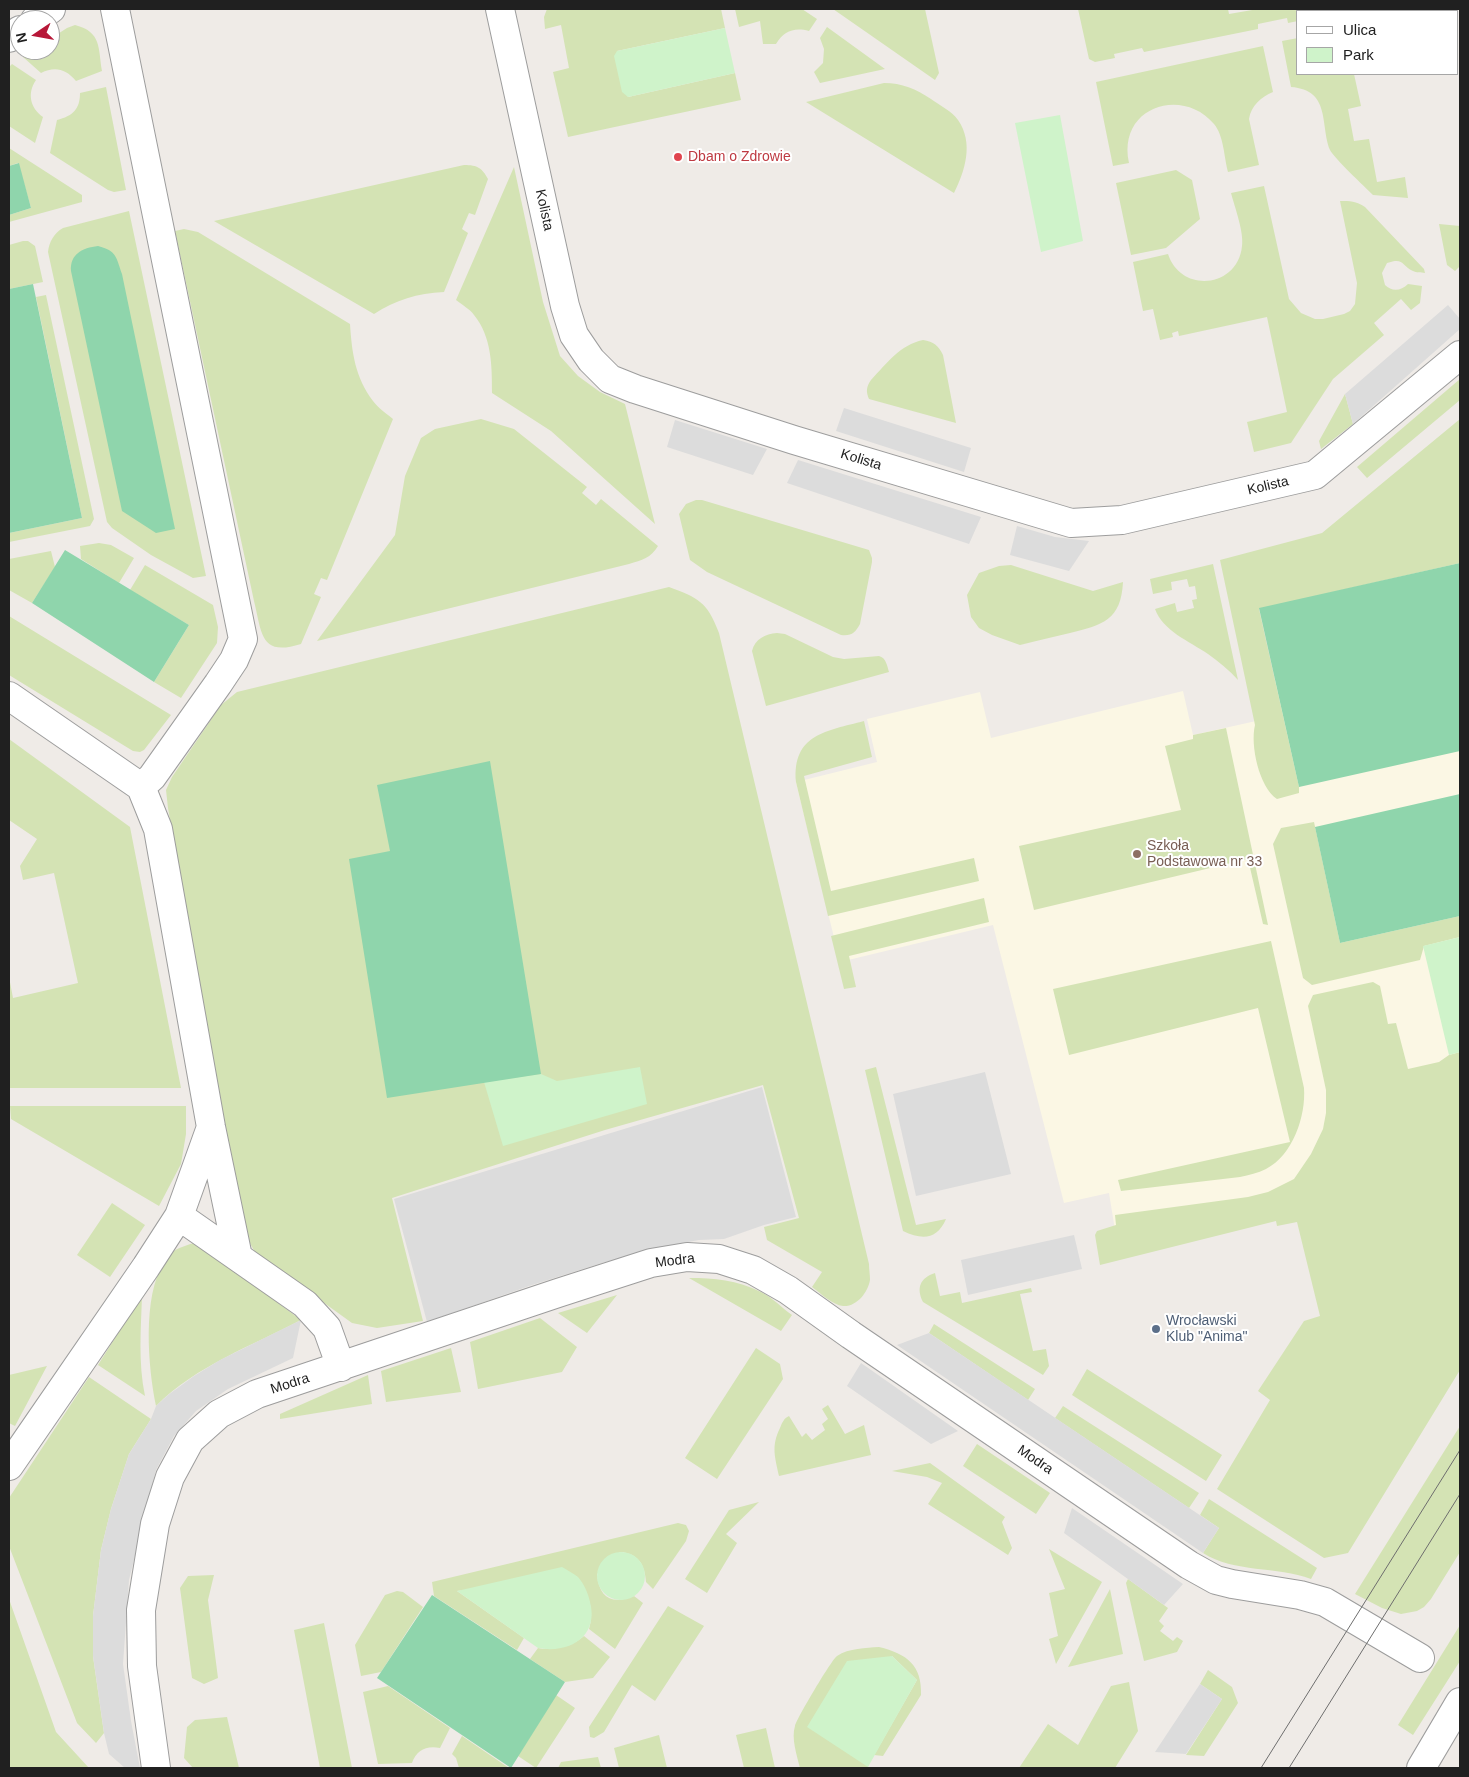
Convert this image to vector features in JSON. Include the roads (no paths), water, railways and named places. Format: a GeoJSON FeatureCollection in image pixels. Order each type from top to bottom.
{"type":"FeatureCollection","features":[{"type":"Feature","properties":{"kind":"street"},"geometry":{"type":"LineString","coordinates":[[115,9],[243,639],[234,660],[218,684],[152,777],[141,786]]}},
{"type":"Feature","properties":{"kind":"street","name":"Kolista"},"geometry":{"type":"LineString","coordinates":[[500,9],[565,306],[574,335],[590,360],[610,379],[635,390],[803,443],[1071,523],[1122,520],[1315,474],[1460,355]]}},
{"type":"Feature","properties":{"kind":"street"},"geometry":{"type":"LineString","coordinates":[[9,696],[141,786],[158,830],[211,1127],[238,1257]]}},
{"type":"Feature","properties":{"kind":"street"},"geometry":{"type":"LineString","coordinates":[[9,1466],[179,1216],[211,1127]]}},
{"type":"Feature","properties":{"kind":"street"},"geometry":{"type":"LineString","coordinates":[[179,1216],[304,1304],[327,1328],[341,1367]]}},
{"type":"Feature","properties":{"kind":"street","name":"Modra"},"geometry":{"type":"LineString","coordinates":[[156,1768],[142,1666],[141,1610],[155,1524],[170,1477],[190,1440],[219,1414],[256,1394],[558,1293],[652,1264],[688,1257],[719,1259],[754,1270],[788,1290],[1189,1565],[1216,1580],[1300,1595],[1325,1602],[1420,1658]]}},
{"type":"Feature","properties":{"kind":"street"},"geometry":{"type":"LineString","coordinates":[[1421,1768],[1460,1702]]}},
{"type":"Feature","properties":{"kind":"tram line"},"geometry":{"type":"LineString","coordinates":[[1261,1768],[1460,1450]]}},
{"type":"Feature","properties":{"kind":"tram line"},"geometry":{"type":"LineString","coordinates":[[1289,1768],[1460,1494]]}},
{"type":"Feature","properties":{"kind":"place","name":"Dbam o Zdrowie"},"geometry":{"type":"Point","coordinates":[678,157]}},
{"type":"Feature","properties":{"kind":"place","name":"Szkoła Podstawowa nr 33"},"geometry":{"type":"Point","coordinates":[1137,854]}},
{"type":"Feature","properties":{"kind":"place","name":"Wrocławski Klub \"Anima\""},"geometry":{"type":"Point","coordinates":[1156,1329]}}]}
